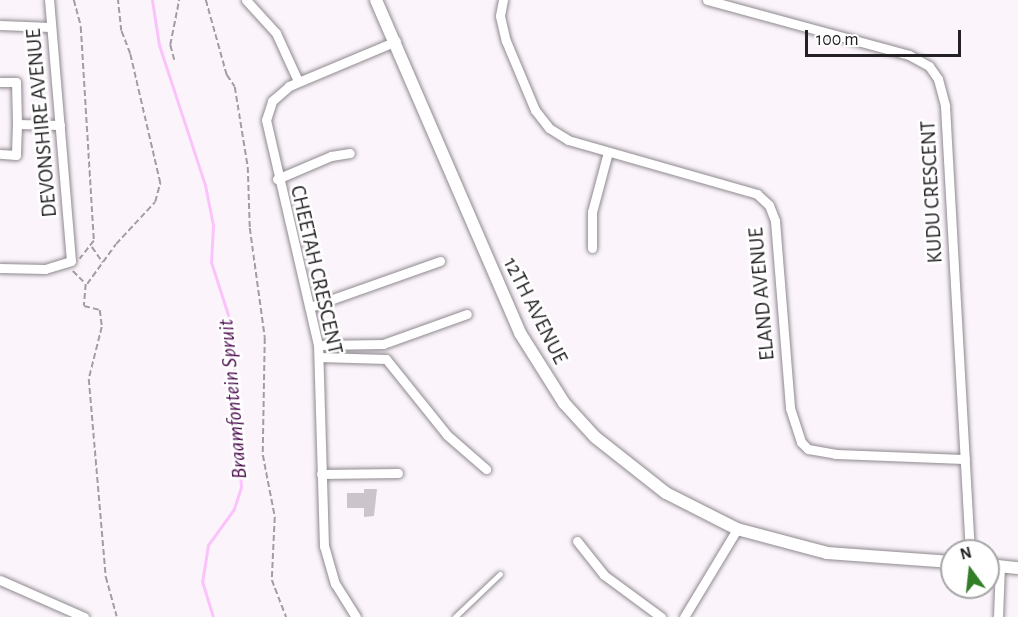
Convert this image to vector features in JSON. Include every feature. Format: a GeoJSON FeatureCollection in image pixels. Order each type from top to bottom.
{"type":"FeatureCollection","features":[{"type":"Feature","properties":{"kind":"street","name":"DEVONSHIRE AVENUE"},"geometry":{"type":"LineString","coordinates":[[49,0],[71,264]]}},
{"type":"Feature","properties":{"kind":"street"},"geometry":{"type":"LineString","coordinates":[[246,0],[276,33],[298,81]]}},
{"type":"Feature","properties":{"kind":"street","name":"12TH AVENUE"},"geometry":{"type":"LineString","coordinates":[[376,0],[396,41],[498,284],[539,368],[595,437],[666,493],[737,529],[818,551],[940,561]]}},
{"type":"Feature","properties":{"kind":"street","name":"ELAND AVENUE"},"geometry":{"type":"LineString","coordinates":[[502,0],[504,35],[540,120],[568,140],[748,191],[769,205],[775,221],[790,408],[801,442],[808,449],[835,454],[965,459]]}},
{"type":"Feature","properties":{"kind":"street","name":"KUDU CRESCENT"},"geometry":{"type":"LineString","coordinates":[[707,0],[909,55],[929,66],[938,79],[945,106],[969,539]]}},
{"type":"Feature","properties":{"kind":"street"},"geometry":{"type":"LineString","coordinates":[[0,25],[50,27]]}},
{"type":"Feature","properties":{"kind":"street","name":"CHEETAH CRESCENT"},"geometry":{"type":"LineString","coordinates":[[356,617],[328,566],[321,474],[318,345],[266,131],[267,111],[279,93],[298,81],[396,41]]}},
{"type":"Feature","properties":{"kind":"street"},"geometry":{"type":"LineString","coordinates":[[0,82],[16,81],[16,155],[0,154]]}},
{"type":"Feature","properties":{"kind":"street"},"geometry":{"type":"LineString","coordinates":[[16,124],[60,125]]}},
{"type":"Feature","properties":{"kind":"street"},"geometry":{"type":"LineString","coordinates":[[592,248],[592,212],[608,152]]}},
{"type":"Feature","properties":{"kind":"street"},"geometry":{"type":"LineString","coordinates":[[277,179],[331,156],[350,153]]}},
{"type":"Feature","properties":{"kind":"street"},"geometry":{"type":"LineString","coordinates":[[310,308],[440,261]]}},
{"type":"Feature","properties":{"kind":"street"},"geometry":{"type":"LineString","coordinates":[[0,268],[45,269],[71,264]]}},
{"type":"Feature","properties":{"kind":"street"},"geometry":{"type":"LineString","coordinates":[[318,345],[383,344],[467,314]]}},
{"type":"Feature","properties":{"kind":"street"},"geometry":{"type":"LineString","coordinates":[[319,357],[386,359],[447,435],[486,469]]}},
{"type":"Feature","properties":{"kind":"street"},"geometry":{"type":"LineString","coordinates":[[321,474],[398,473]]}},
{"type":"Feature","properties":{"kind":"street"},"geometry":{"type":"LineString","coordinates":[[684,617],[737,529]]}},
{"type":"Feature","properties":{"kind":"street"},"geometry":{"type":"LineString","coordinates":[[577,541],[595,567],[660,617]]}},
{"type":"Feature","properties":{"kind":"street"},"geometry":{"type":"LineString","coordinates":[[1000,566],[1018,568]]}},
{"type":"Feature","properties":{"kind":"street"},"geometry":{"type":"LineString","coordinates":[[0,580],[84,617]]}},
{"type":"Feature","properties":{"kind":"street"},"geometry":{"type":"LineString","coordinates":[[997,599],[998,617]]}},
{"type":"Feature","properties":{"kind":"lane"},"geometry":{"type":"LineString","coordinates":[[455,617],[500,574]]}},
{"type":"Feature","properties":{"kind":"path"},"geometry":{"type":"LineString","coordinates":[[74,0],[81,27],[92,246],[103,263]]}},
{"type":"Feature","properties":{"kind":"path"},"geometry":{"type":"LineString","coordinates":[[117,0],[120,31],[130,54],[160,183],[155,202],[86,284],[84,306],[100,310],[102,327],[89,379],[106,577],[117,617]]}},
{"type":"Feature","properties":{"kind":"path"},"geometry":{"type":"LineString","coordinates":[[174,60],[170,45],[173,16],[179,0]]}},
{"type":"Feature","properties":{"kind":"path"},"geometry":{"type":"LineString","coordinates":[[206,0],[227,75],[235,87],[248,167],[250,228],[265,338],[262,455],[275,517],[272,580],[286,617]]}},
{"type":"Feature","properties":{"kind":"path"},"geometry":{"type":"LineString","coordinates":[[86,284],[71,264],[92,246]]}},
{"type":"Feature","properties":{"kind":"building"},"geometry":{"type":"Polygon","coordinates":[[[364,489],[377,489],[374,516],[364,517],[364,508],[347,508],[347,493],[364,493],[364,489]]]}},
{"type":"Feature","properties":{"kind":"waterway","name":"Braamfontein Spruit"},"geometry":{"type":"LineString","coordinates":[[152,0],[159,45],[205,185],[213,225],[211,262],[232,327],[241,487],[234,509],[208,545],[202,581],[213,617]]}}]}
